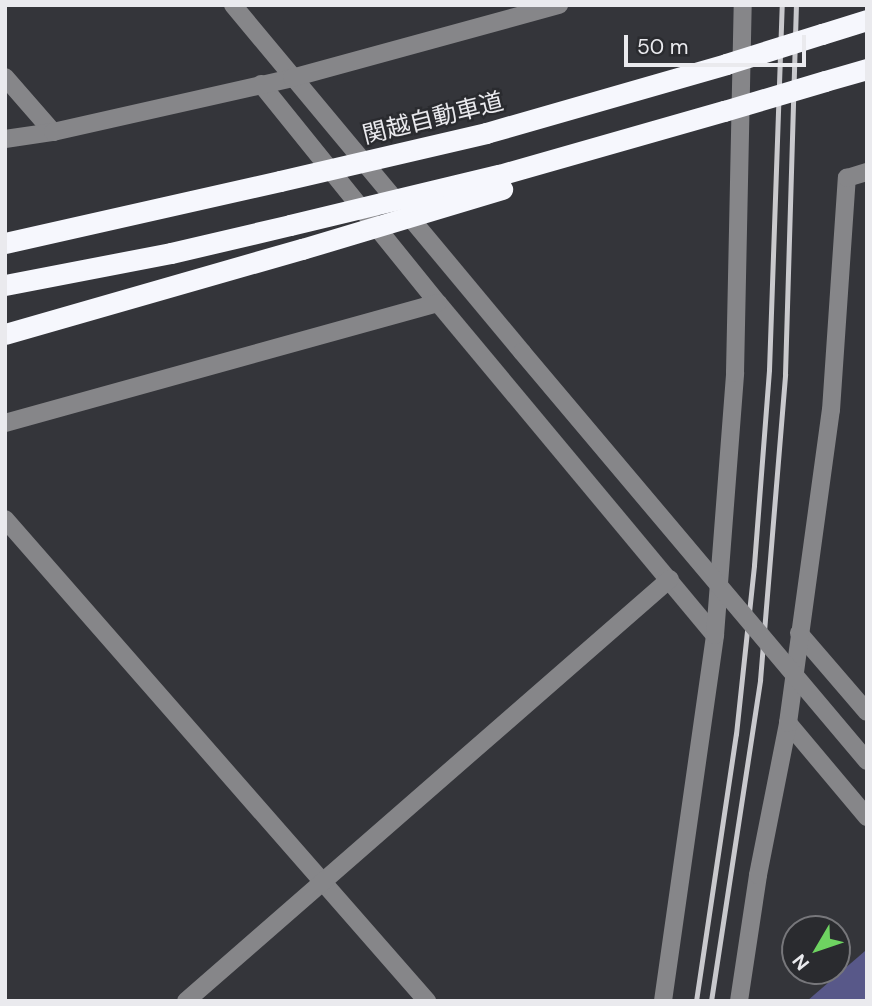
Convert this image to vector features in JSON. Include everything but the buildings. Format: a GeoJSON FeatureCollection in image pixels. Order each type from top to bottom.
{"type":"FeatureCollection","features":[{"type":"Feature","properties":{"kind":"highway","name":"関越自動車道"},"geometry":{"type":"LineString","coordinates":[[5,243],[486,133],[867,20]]}},
{"type":"Feature","properties":{"kind":"highway"},"geometry":{"type":"LineString","coordinates":[[5,334],[302,249],[500,182],[867,69]]}},
{"type":"Feature","properties":{"kind":"highway"},"geometry":{"type":"LineString","coordinates":[[5,285],[171,253],[290,225],[500,182]]}},
{"type":"Feature","properties":{"kind":"street"},"geometry":{"type":"LineString","coordinates":[[233,5],[867,761]]}},
{"type":"Feature","properties":{"kind":"street"},"geometry":{"type":"LineString","coordinates":[[5,139],[53,132],[292,78],[559,5]]}},
{"type":"Feature","properties":{"kind":"street"},"geometry":{"type":"LineString","coordinates":[[663,1001],[715,635],[735,373],[743,5]]}},
{"type":"Feature","properties":{"kind":"street"},"geometry":{"type":"LineString","coordinates":[[5,77],[53,132]]}},
{"type":"Feature","properties":{"kind":"street"},"geometry":{"type":"LineString","coordinates":[[261,84],[438,303],[715,635]]}},
{"type":"Feature","properties":{"kind":"street"},"geometry":{"type":"LineString","coordinates":[[739,1001],[758,875],[788,723],[831,410],[848,178],[867,172]]}},
{"type":"Feature","properties":{"kind":"street"},"geometry":{"type":"LineString","coordinates":[[5,423],[438,303]]}},
{"type":"Feature","properties":{"kind":"street"},"geometry":{"type":"LineString","coordinates":[[5,519],[427,1001]]}},
{"type":"Feature","properties":{"kind":"street"},"geometry":{"type":"LineString","coordinates":[[186,1001],[670,579]]}},
{"type":"Feature","properties":{"kind":"street"},"geometry":{"type":"LineString","coordinates":[[799,633],[867,712]]}},
{"type":"Feature","properties":{"kind":"street"},"geometry":{"type":"LineString","coordinates":[[788,723],[867,817]]}},
{"type":"Feature","properties":{"kind":"railway"},"geometry":{"type":"LineString","coordinates":[[696,1001],[736,734],[754,565],[769,370],[782,5]]}},
{"type":"Feature","properties":{"kind":"railway"},"geometry":{"type":"LineString","coordinates":[[711,1001],[760,680],[785,374],[796,5]]}}]}
